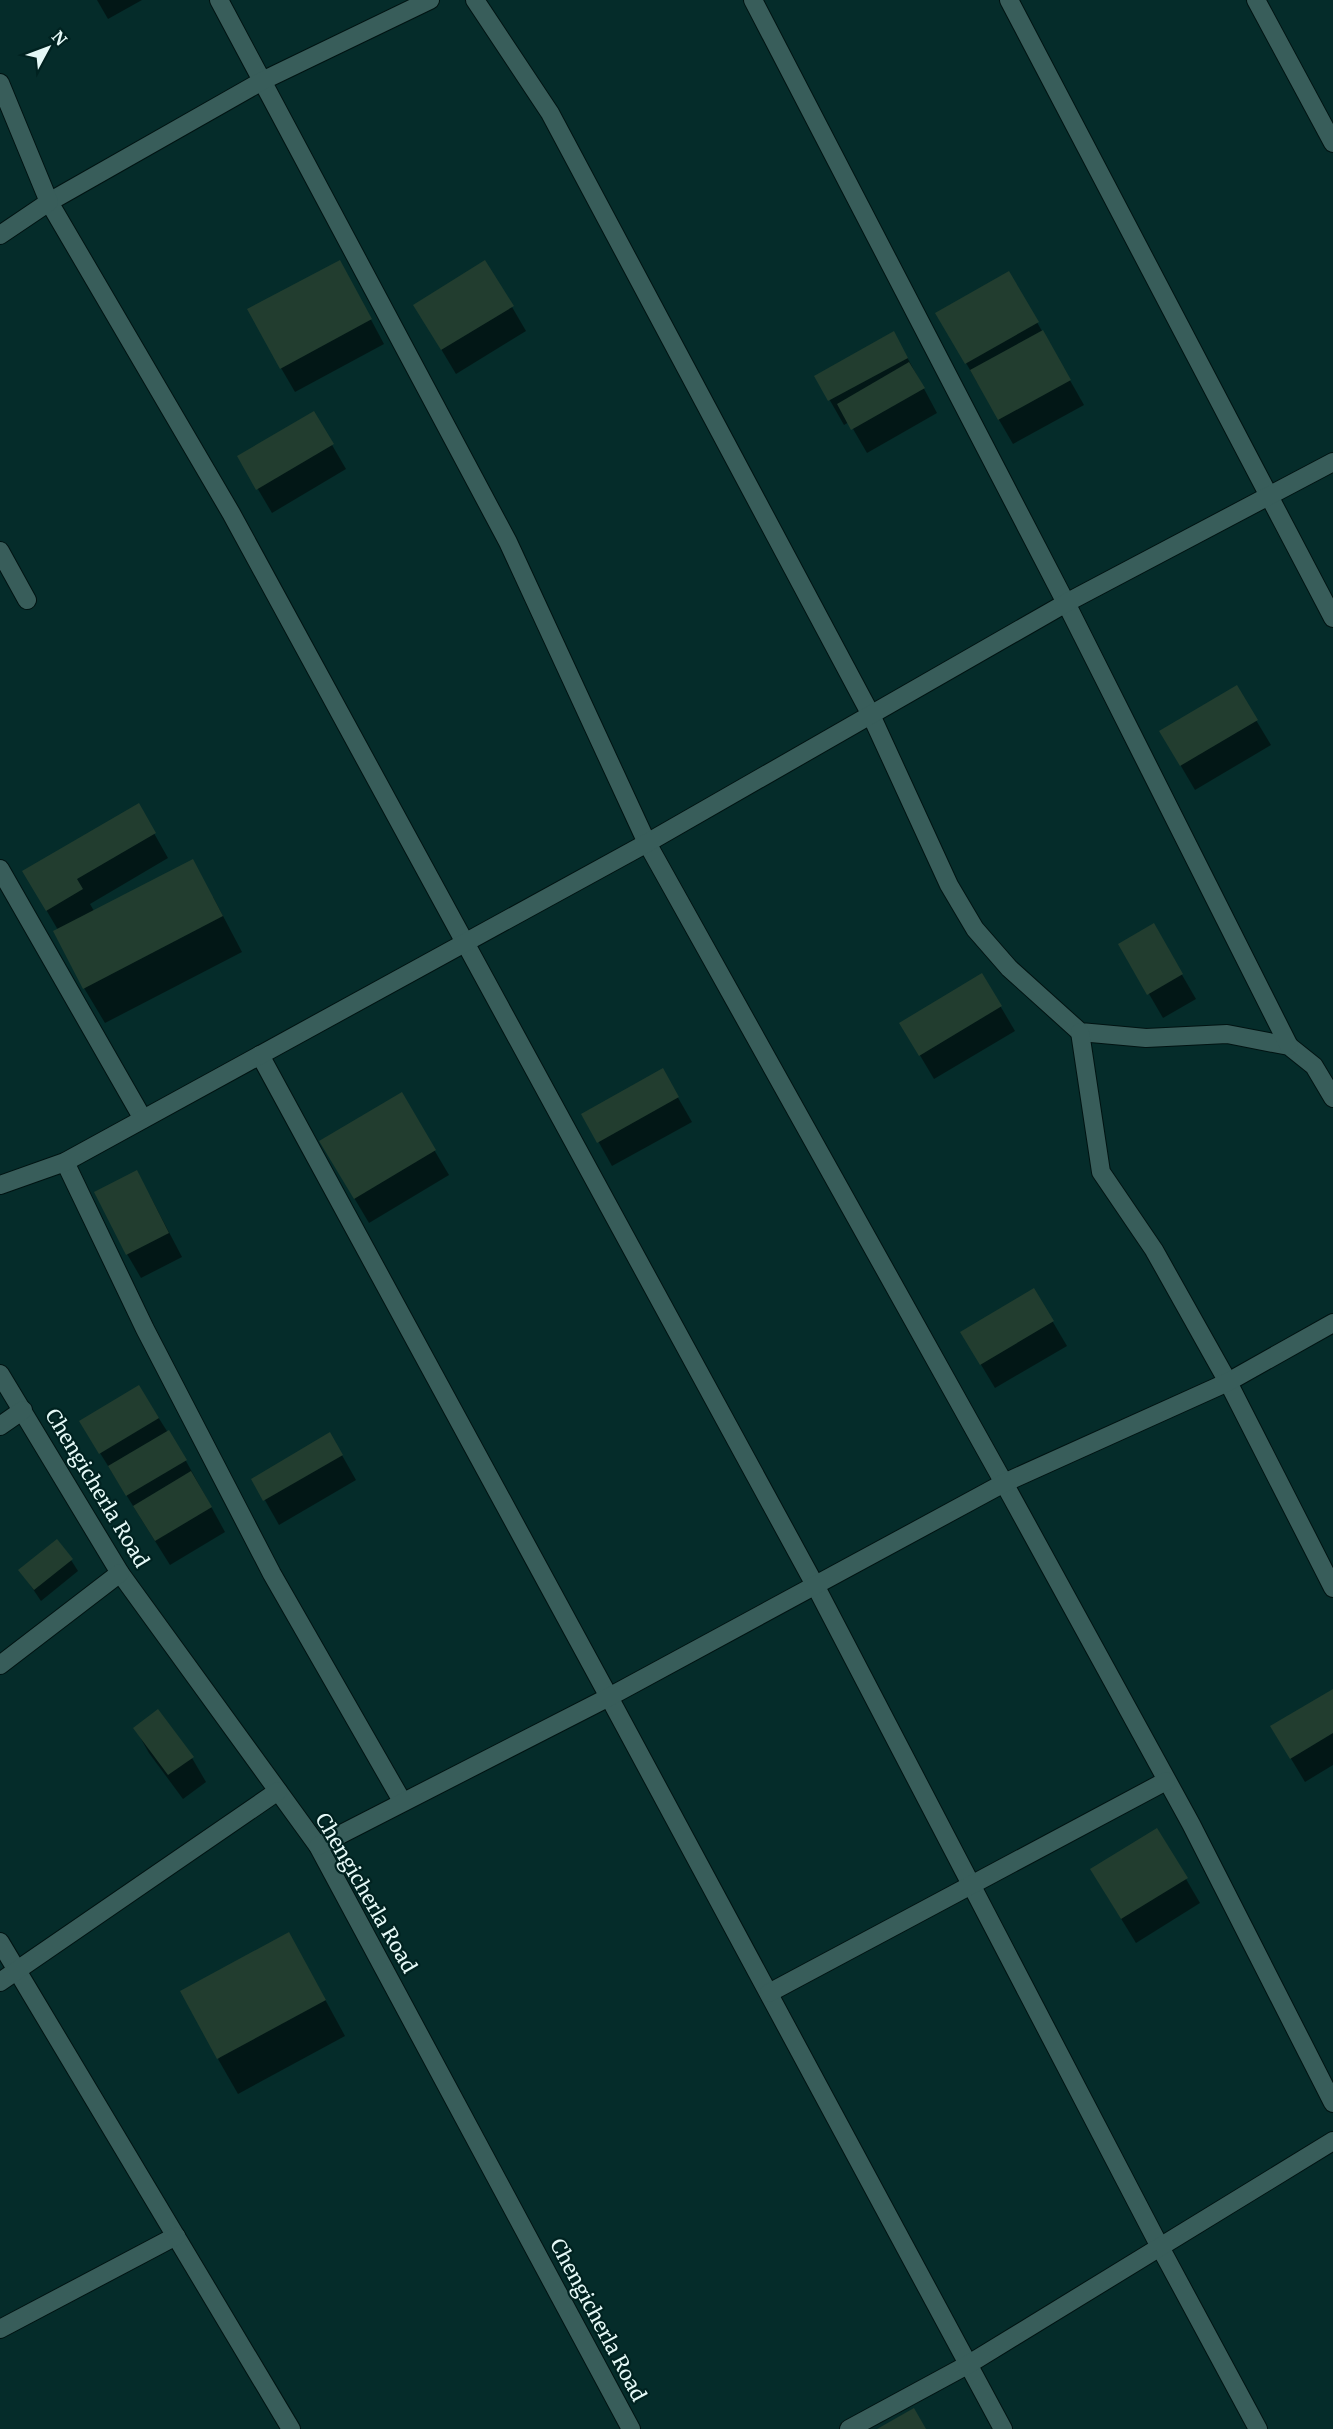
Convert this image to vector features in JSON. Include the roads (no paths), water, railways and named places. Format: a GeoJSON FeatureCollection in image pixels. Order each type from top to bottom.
{"type":"FeatureCollection","features":[{"type":"Feature","properties":{"kind":"street"},"geometry":{"type":"LineString","coordinates":[[219,0],[508,542],[647,843],[1004,1483],[1267,1970],[1333,2103]]}},
{"type":"Feature","properties":{"kind":"street"},"geometry":{"type":"LineString","coordinates":[[0,235],[49,202],[262,81],[430,0]]}},
{"type":"Feature","properties":{"kind":"street"},"geometry":{"type":"LineString","coordinates":[[475,0],[550,113],[871,715],[949,885],[975,929],[1009,968],[1080,1032],[1146,1038],[1227,1034],[1289,1046]]}},
{"type":"Feature","properties":{"kind":"street"},"geometry":{"type":"LineString","coordinates":[[753,0],[1066,603],[1289,1046],[1314,1066],[1333,1098]]}},
{"type":"Feature","properties":{"kind":"street"},"geometry":{"type":"LineString","coordinates":[[1009,0],[1333,618]]}},
{"type":"Feature","properties":{"kind":"street"},"geometry":{"type":"LineString","coordinates":[[1256,0],[1333,143]]}},
{"type":"Feature","properties":{"kind":"street"},"geometry":{"type":"LineString","coordinates":[[0,83],[49,202],[231,513],[463,943],[815,1585],[1160,2247],[1258,2429]]}},
{"type":"Feature","properties":{"kind":"street"},"geometry":{"type":"LineString","coordinates":[[0,1185],[64,1162],[647,843],[1066,603],[1333,462]]}},
{"type":"Feature","properties":{"kind":"street"},"geometry":{"type":"LineString","coordinates":[[0,551],[27,600]]}},
{"type":"Feature","properties":{"kind":"street"},"geometry":{"type":"LineString","coordinates":[[0,869],[143,1119]]}},
{"type":"Feature","properties":{"kind":"street"},"geometry":{"type":"LineString","coordinates":[[1080,1032],[1101,1172],[1154,1250],[1227,1382],[1333,1588]]}},
{"type":"Feature","properties":{"kind":"street"},"geometry":{"type":"LineString","coordinates":[[260,1055],[609,1696],[1003,2429]]}},
{"type":"Feature","properties":{"kind":"street"},"geometry":{"type":"LineString","coordinates":[[64,1162],[145,1329],[272,1574],[402,1801]]}},
{"type":"Feature","properties":{"kind":"street"},"geometry":{"type":"LineString","coordinates":[[318,1846],[609,1696],[1004,1483],[1227,1382],[1333,1323]]}},
{"type":"Feature","properties":{"kind":"street","name":"Chengicherla Road"},"geometry":{"type":"LineString","coordinates":[[0,1374],[120,1573],[318,1846],[630,2429]]}},
{"type":"Feature","properties":{"kind":"street"},"geometry":{"type":"LineString","coordinates":[[0,1426],[23,1410]]}},
{"type":"Feature","properties":{"kind":"street"},"geometry":{"type":"LineString","coordinates":[[0,1665],[120,1573]]}},
{"type":"Feature","properties":{"kind":"street"},"geometry":{"type":"LineString","coordinates":[[769,1993],[1166,1781]]}},
{"type":"Feature","properties":{"kind":"street"},"geometry":{"type":"LineString","coordinates":[[0,1982],[278,1791]]}},
{"type":"Feature","properties":{"kind":"street"},"geometry":{"type":"LineString","coordinates":[[0,1942],[18,1968],[291,2429]]}},
{"type":"Feature","properties":{"kind":"street"},"geometry":{"type":"LineString","coordinates":[[849,2429],[969,2364],[1333,2142]]}},
{"type":"Feature","properties":{"kind":"street"},"geometry":{"type":"LineString","coordinates":[[0,2329],[177,2236]]}}]}
